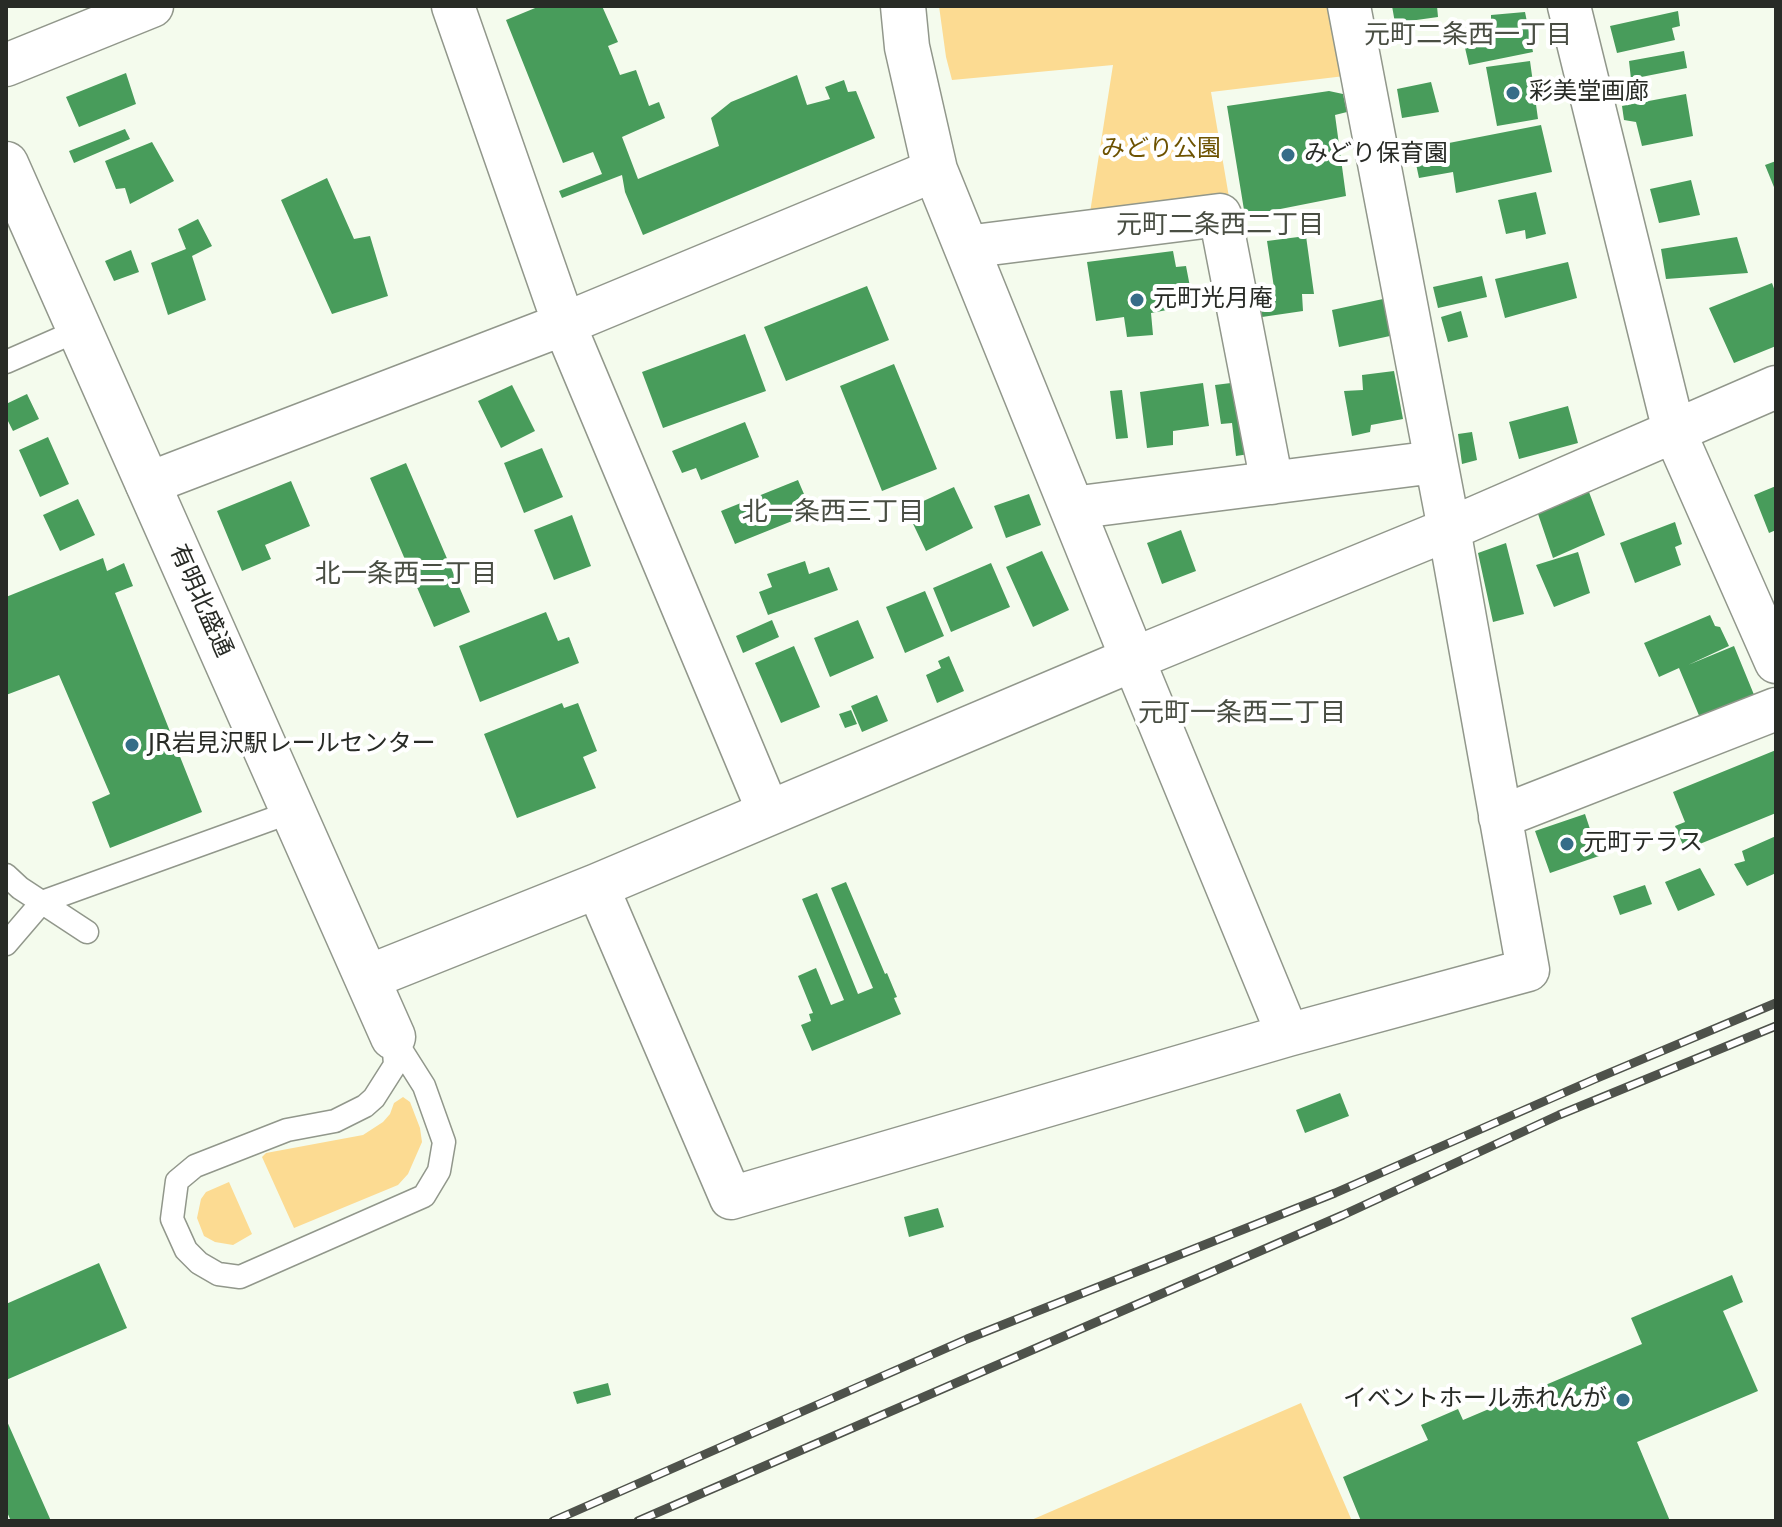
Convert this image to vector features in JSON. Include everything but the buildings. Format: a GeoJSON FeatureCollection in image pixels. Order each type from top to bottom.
{"type":"FeatureCollection","features":[{"type":"Feature","properties":{"kind":"street"},"geometry":{"type":"LineString","coordinates":[[6,65],[152,6]]}},
{"type":"Feature","properties":{"kind":"street"},"geometry":{"type":"LineString","coordinates":[[453,6],[564,324],[769,813]]}},
{"type":"Feature","properties":{"kind":"street"},"geometry":{"type":"LineString","coordinates":[[903,6],[907,47],[935,170],[1288,1035]]}},
{"type":"Feature","properties":{"kind":"street"},"geometry":{"type":"LineString","coordinates":[[597,886],[731,1198],[1288,1035],[1528,970],[1449,529],[1349,6]]}},
{"type":"Feature","properties":{"kind":"street"},"geometry":{"type":"LineString","coordinates":[[1569,6],[1674,431],[1776,662]]}},
{"type":"Feature","properties":{"kind":"street","name":"有明北盛通"},"geometry":{"type":"LineString","coordinates":[[6,164],[393,1037]]}},
{"type":"Feature","properties":{"kind":"street"},"geometry":{"type":"LineString","coordinates":[[147,484],[564,324],[935,170]]}},
{"type":"Feature","properties":{"kind":"street"},"geometry":{"type":"LineString","coordinates":[[966,247],[1220,215],[1272,483]]}},
{"type":"Feature","properties":{"kind":"street"},"geometry":{"type":"LineString","coordinates":[[369,977],[597,886],[1449,529],[1776,387]]}},
{"type":"Feature","properties":{"kind":"street"},"geometry":{"type":"LineString","coordinates":[[1072,508],[1435,462]]}},
{"type":"Feature","properties":{"kind":"street"},"geometry":{"type":"LineString","coordinates":[[1500,817],[1776,709]]}},
{"type":"Feature","properties":{"kind":"lane"},"geometry":{"type":"LineString","coordinates":[[6,362],[79,330]]}},
{"type":"Feature","properties":{"kind":"lane"},"geometry":{"type":"LineString","coordinates":[[6,944],[42,902],[294,811]]}},
{"type":"Feature","properties":{"kind":"lane"},"geometry":{"type":"LineString","coordinates":[[6,875],[87,932]]}},
{"type":"Feature","properties":{"kind":"lane"},"geometry":{"type":"LineString","coordinates":[[393,1037],[424,1086],[444,1142],[439,1171],[424,1196],[240,1277],[218,1274],[199,1263],[186,1250],[172,1219],[177,1181],[195,1166],[287,1130],[335,1121],[365,1106],[374,1098],[395,1065],[393,1037]]}},
{"type":"Feature","properties":{"kind":"green space","name":"みどり公園"},"geometry":{"type":"Polygon","coordinates":[[[939,6],[1341,6],[1353,75],[1211,92],[1230,203],[1089,219],[1113,65],[952,80],[939,6]]]}},
{"type":"Feature","properties":{"kind":"green space"},"geometry":{"type":"Polygon","coordinates":[[[403,1097],[410,1102],[422,1142],[408,1174],[398,1185],[294,1228],[262,1157],[266,1153],[363,1135],[383,1122],[394,1103],[403,1097]]]}},
{"type":"Feature","properties":{"kind":"green space"},"geometry":{"type":"Polygon","coordinates":[[[229,1182],[252,1234],[233,1245],[215,1242],[204,1236],[197,1218],[201,1199],[206,1192],[229,1182]]]}},
{"type":"Feature","properties":{"kind":"green space"},"geometry":{"type":"Polygon","coordinates":[[[1301,1403],[1352,1521],[1029,1521],[1301,1403]]]}},
{"type":"Feature","properties":{"kind":"railway"},"geometry":{"type":"LineString","coordinates":[[553,1521],[967,1339],[1335,1193],[1776,1003]]}},
{"type":"Feature","properties":{"kind":"railway"},"geometry":{"type":"LineString","coordinates":[[638,1521],[1343,1215],[1559,1115],[1776,1026]]}},
{"type":"Feature","properties":{"kind":"place","name":"彩美堂画廊"},"geometry":{"type":"Point","coordinates":[1513,93]}},
{"type":"Feature","properties":{"kind":"place","name":"みどり保育園"},"geometry":{"type":"Point","coordinates":[1288,155]}},
{"type":"Feature","properties":{"kind":"place","name":"元町光月庵"},"geometry":{"type":"Point","coordinates":[1137,300]}},
{"type":"Feature","properties":{"kind":"place","name":"JR岩見沢駅レールセンター"},"geometry":{"type":"Point","coordinates":[132,745]}},
{"type":"Feature","properties":{"kind":"place","name":"元町テラス"},"geometry":{"type":"Point","coordinates":[1567,844]}},
{"type":"Feature","properties":{"kind":"place","name":"イベントホール赤れんが"},"geometry":{"type":"Point","coordinates":[1623,1400]}},
{"type":"Feature","properties":{"kind":"district","name":"元町二条西一丁目"},"geometry":{"type":"Point","coordinates":[1468,36]}},
{"type":"Feature","properties":{"kind":"district","name":"元町二条西二丁目"},"geometry":{"type":"Point","coordinates":[1220,226]}},
{"type":"Feature","properties":{"kind":"district","name":"北一条西三丁目"},"geometry":{"type":"Point","coordinates":[833,513]}},
{"type":"Feature","properties":{"kind":"district","name":"北一条西二丁目"},"geometry":{"type":"Point","coordinates":[406,575]}},
{"type":"Feature","properties":{"kind":"district","name":"元町一条西二丁目"},"geometry":{"type":"Point","coordinates":[1242,714]}}]}
